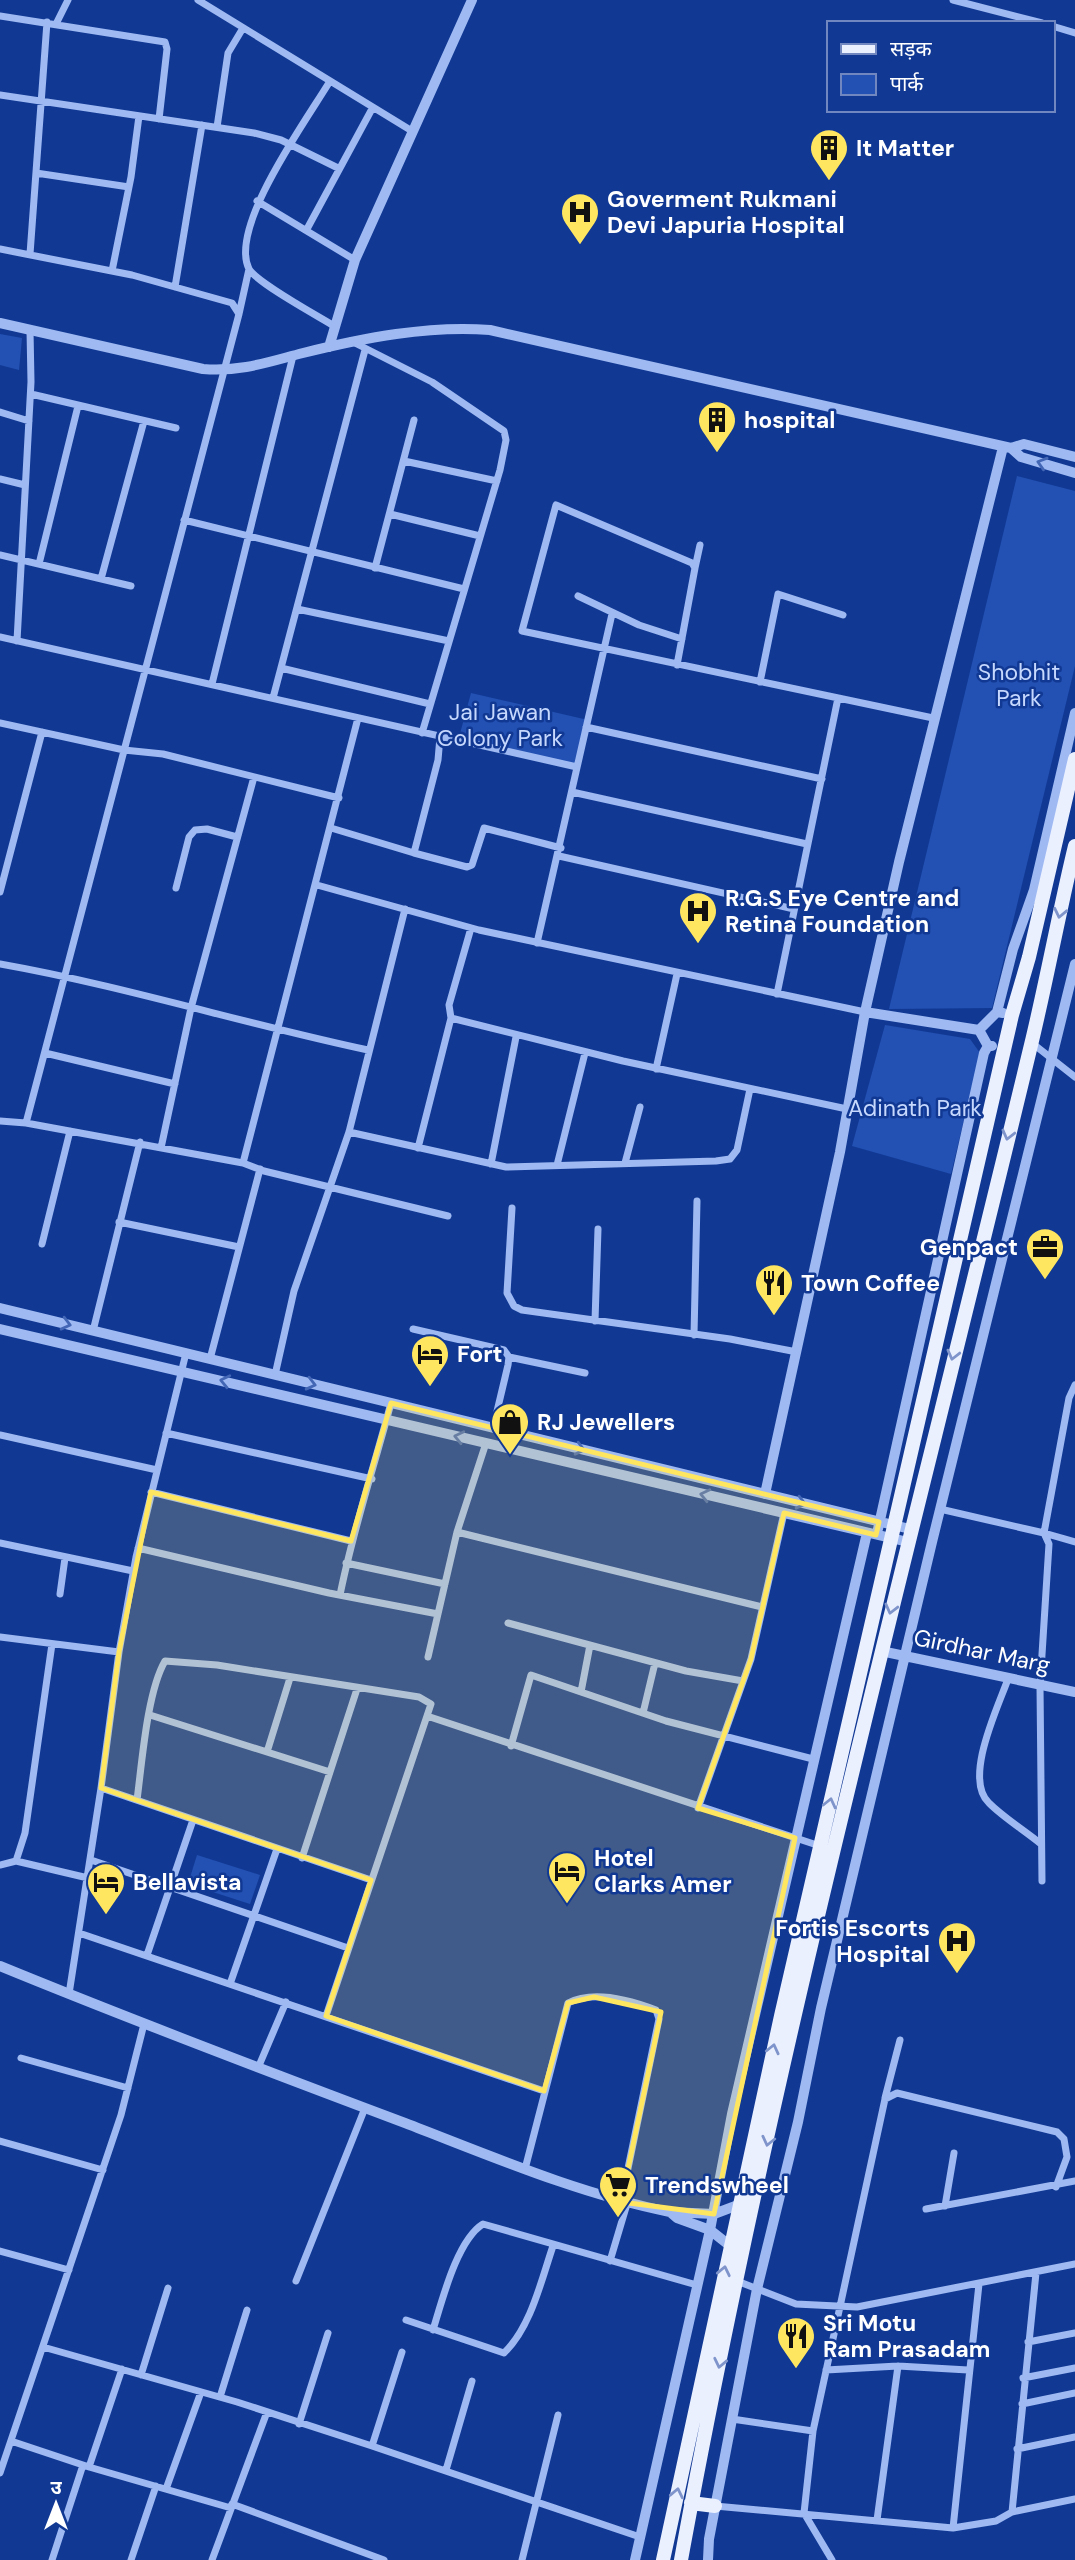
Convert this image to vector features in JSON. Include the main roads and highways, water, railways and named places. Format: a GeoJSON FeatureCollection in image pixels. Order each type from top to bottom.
{"type":"FeatureCollection","features":[{"type":"Feature","properties":{"kind":"main road"},"geometry":{"type":"LineString","coordinates":[[663,2560],[729,2245],[820,1846],[881,1531],[1004,1048],[1004,1014],[1075,759]]}},
{"type":"Feature","properties":{"kind":"main road"},"geometry":{"type":"LineString","coordinates":[[681,2560],[737,2281],[881,1651],[1031,1042],[1075,846]]}},
{"type":"Feature","properties":{"kind":"main road"},"geometry":{"type":"LineString","coordinates":[[691,2503],[715,2506]]}},
{"type":"Feature","properties":{"kind":"place","name":"It Matter"},"geometry":{"type":"Point","coordinates":[829,182]}},
{"type":"Feature","properties":{"kind":"place","name":"Goverment Rukmani Devi Japuria Hospital"},"geometry":{"type":"Point","coordinates":[580,246]}},
{"type":"Feature","properties":{"kind":"place","name":"hospital"},"geometry":{"type":"Point","coordinates":[717,454]}},
{"type":"Feature","properties":{"kind":"place","name":"R.G.S Eye Centre and Retina Foundation"},"geometry":{"type":"Point","coordinates":[698,945]}},
{"type":"Feature","properties":{"kind":"place","name":"Genpact"},"geometry":{"type":"Point","coordinates":[1045,1281]}},
{"type":"Feature","properties":{"kind":"place","name":"Town Coffee"},"geometry":{"type":"Point","coordinates":[774,1317]}},
{"type":"Feature","properties":{"kind":"place","name":"Fort"},"geometry":{"type":"Point","coordinates":[430,1388]}},
{"type":"Feature","properties":{"kind":"place","name":"RJ Jewellers"},"geometry":{"type":"Point","coordinates":[510,1456]}},
{"type":"Feature","properties":{"kind":"place","name":"Hotel Clarks Amer"},"geometry":{"type":"Point","coordinates":[567,1905]}},
{"type":"Feature","properties":{"kind":"place","name":"Bellavista"},"geometry":{"type":"Point","coordinates":[106,1916]}},
{"type":"Feature","properties":{"kind":"place","name":"Fortis Escorts Hospital"},"geometry":{"type":"Point","coordinates":[957,1975]}},
{"type":"Feature","properties":{"kind":"place","name":"Trendswheel"},"geometry":{"type":"Point","coordinates":[618,2219]}},
{"type":"Feature","properties":{"kind":"place","name":"Sri Motu Ram Prasadam"},"geometry":{"type":"Point","coordinates":[796,2370]}},
{"type":"Feature","properties":{"kind":"park label","name":"Shobhit Park"},"geometry":{"type":"Point","coordinates":[1019,685]}},
{"type":"Feature","properties":{"kind":"park label","name":"Jai Jawan Colony Park"},"geometry":{"type":"Point","coordinates":[500,725]}},
{"type":"Feature","properties":{"kind":"park label","name":"Adinath Park"},"geometry":{"type":"Point","coordinates":[915,1108]}}]}
